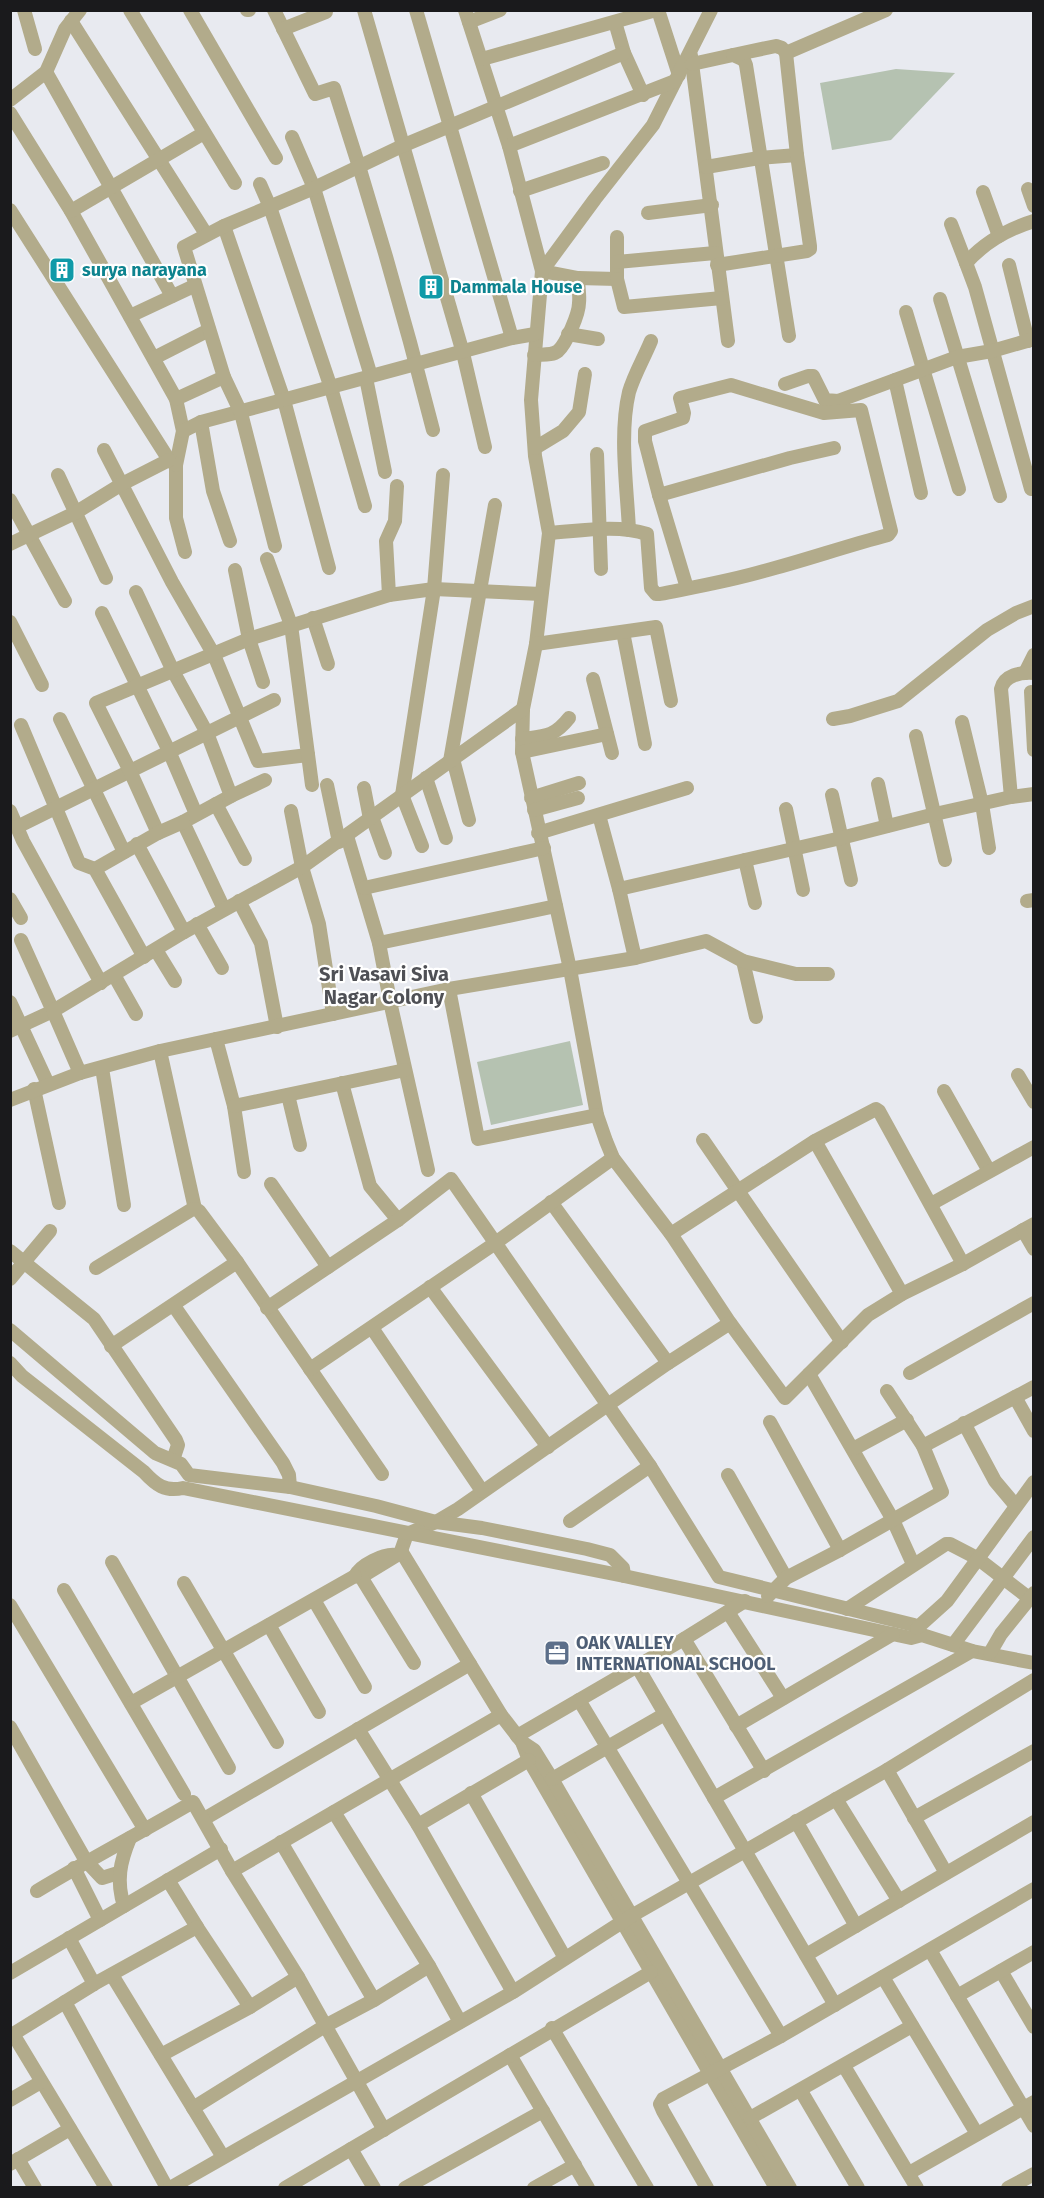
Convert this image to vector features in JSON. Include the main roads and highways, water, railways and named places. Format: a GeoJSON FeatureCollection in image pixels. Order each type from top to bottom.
{"type":"FeatureCollection","features":[{"type":"Feature","properties":{"kind":"place","name":"surya narayana"},"geometry":{"type":"Point","coordinates":[62,270]}},
{"type":"Feature","properties":{"kind":"place","name":"Dammala House"},"geometry":{"type":"Point","coordinates":[431,287]}},
{"type":"Feature","properties":{"kind":"place","name":"OAK VALLEY INTERNATIONAL SCHOOL"},"geometry":{"type":"Point","coordinates":[557,1653]}},
{"type":"Feature","properties":{"kind":"district","name":"Sri Vasavi Siva Nagar Colony"},"geometry":{"type":"Point","coordinates":[384,986]}}]}
